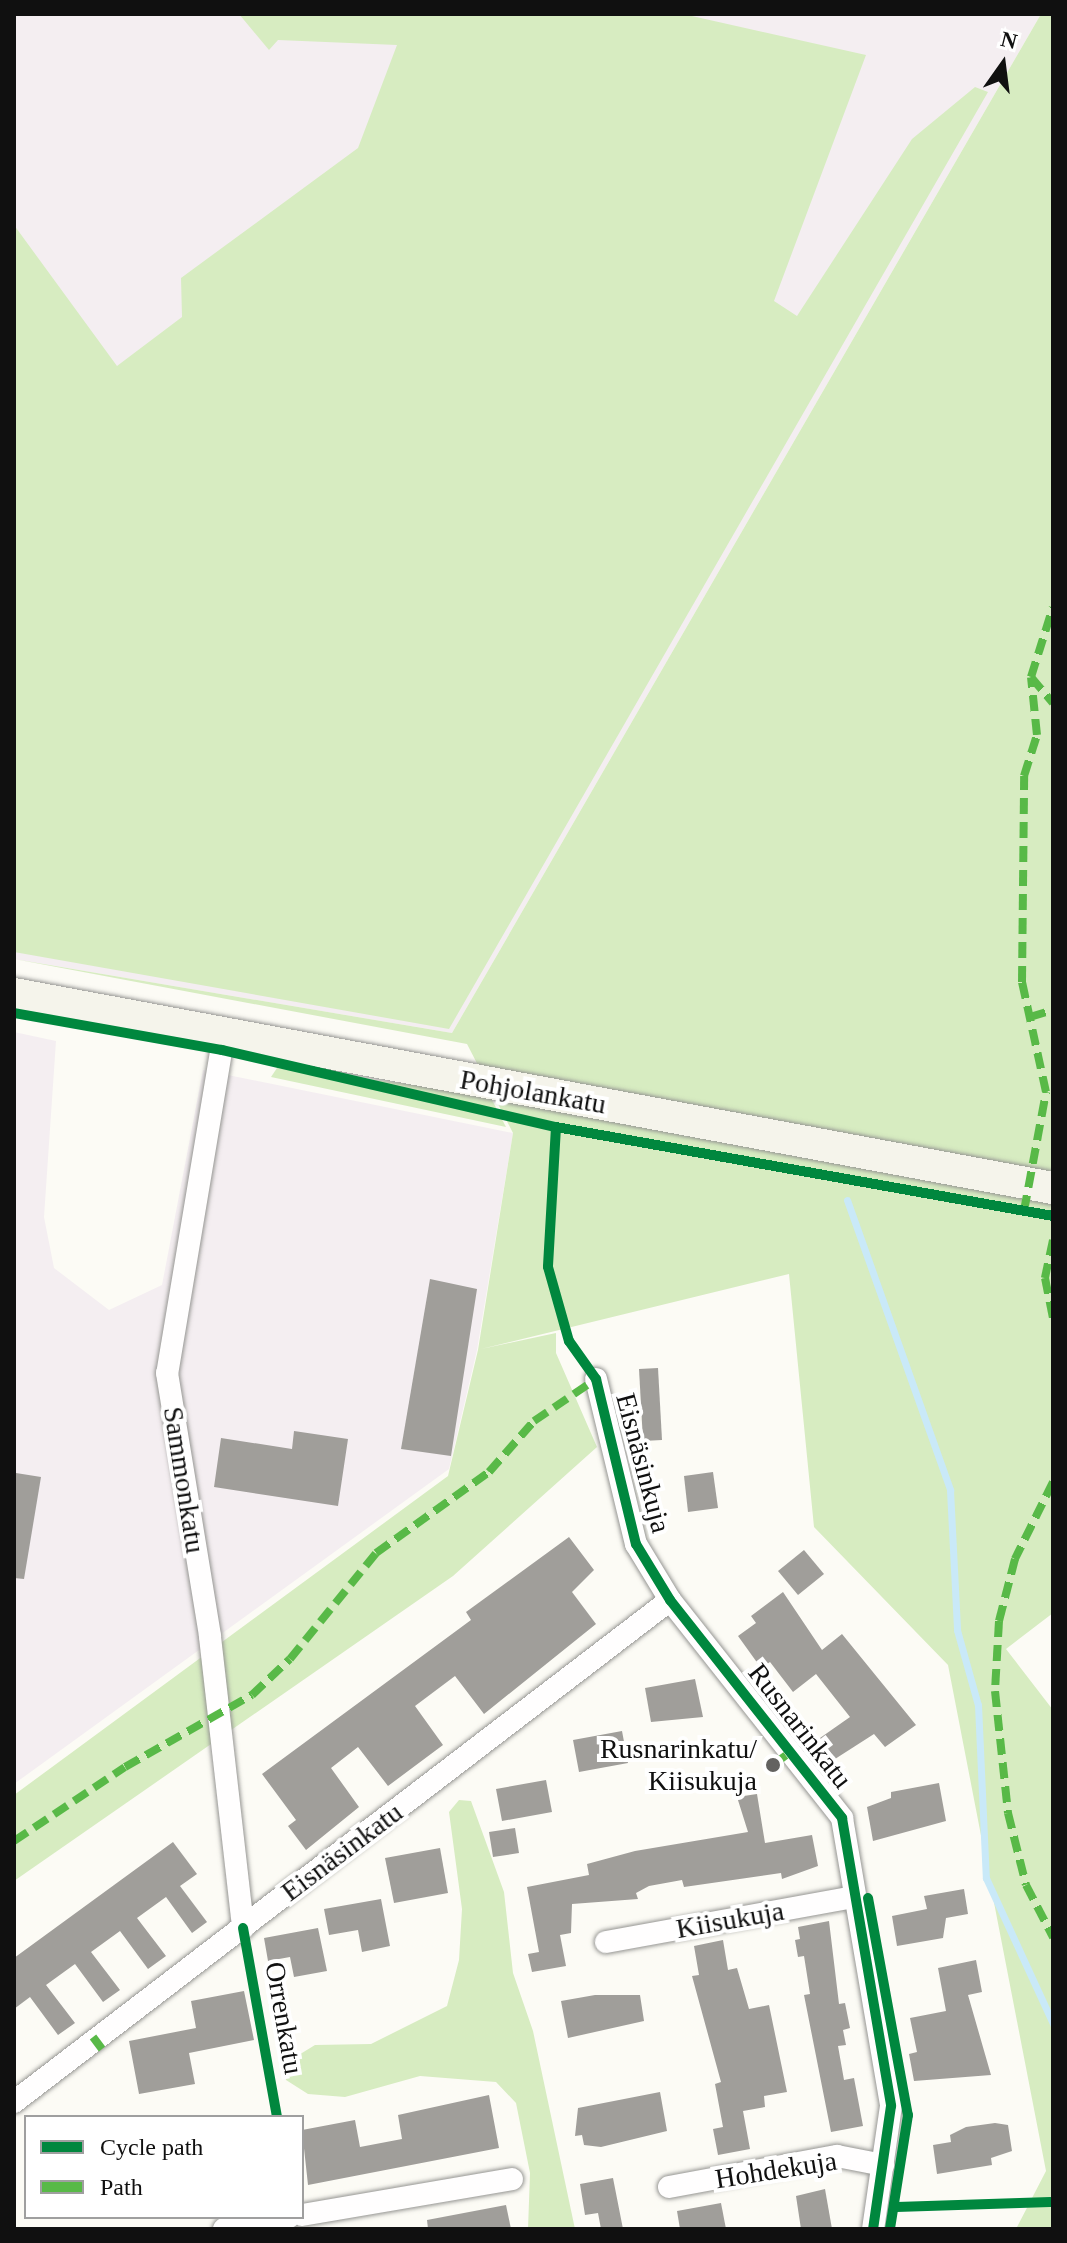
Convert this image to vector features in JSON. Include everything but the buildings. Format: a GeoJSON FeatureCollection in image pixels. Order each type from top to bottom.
{"type":"FeatureCollection","features":[{"type":"Feature","properties":{"kind":"main road","name":"Pohjolankatu"},"geometry":{"type":"LineString","coordinates":[[14,994],[1053,1188]]}},
{"type":"Feature","properties":{"kind":"street","name":"Sammonkatu"},"geometry":{"type":"LineString","coordinates":[[224,1034],[167,1373],[210,1637],[243,1928]]}},
{"type":"Feature","properties":{"kind":"street","name":"Eisnäsinkuja"},"geometry":{"type":"LineString","coordinates":[[596,1379],[636,1544],[670,1600]]}},
{"type":"Feature","properties":{"kind":"street","name":"Eisnäsinkatu"},"geometry":{"type":"LineString","coordinates":[[14,2102],[670,1600]]}},
{"type":"Feature","properties":{"kind":"street","name":"Rusnarinkatu"},"geometry":{"type":"LineString","coordinates":[[670,1600],[842,1818],[891,2106],[873,2229]]}},
{"type":"Feature","properties":{"kind":"street","name":"Kiisukuja"},"geometry":{"type":"LineString","coordinates":[[606,1942],[854,1897]]}},
{"type":"Feature","properties":{"kind":"street","name":"Hohdekuja"},"geometry":{"type":"LineString","coordinates":[[669,2187],[837,2156],[883,2165]]}},
{"type":"Feature","properties":{"kind":"street"},"geometry":{"type":"LineString","coordinates":[[304,2215],[512,2179]]}},
{"type":"Feature","properties":{"kind":"street"},"geometry":{"type":"LineString","coordinates":[[224,2229],[278,2219]]}},
{"type":"Feature","properties":{"kind":"shaded area"},"geometry":{"type":"Polygon","coordinates":[[[14,14],[1041,14],[452,1033],[14,959],[14,14]]]}},
{"type":"Feature","properties":{"kind":"shaded area"},"geometry":{"type":"Polygon","coordinates":[[[14,1032],[56,1041],[44,1217],[54,1268],[109,1310],[162,1285],[203,1070],[513,1133],[477,1350],[449,1469],[14,1784],[14,1032]]]}},
{"type":"Feature","properties":{"kind":"green space"},"geometry":{"type":"Polygon","coordinates":[[[239,14],[683,14],[866,55],[774,301],[797,316],[912,139],[975,87],[988,92],[449,1029],[14,952],[14,225],[117,366],[182,317],[181,278],[358,148],[397,45],[278,40],[269,50],[239,14]]]}},
{"type":"Feature","properties":{"kind":"green space"},"geometry":{"type":"Polygon","coordinates":[[[1041,14],[1053,14],[1053,1613],[1006,1649],[1053,1710],[1053,2229],[1016,2229],[1046,2171],[948,1665],[814,1527],[789,1274],[481,1349],[556,1333],[556,1353],[597,1447],[453,1576],[14,1881],[14,1795],[448,1476],[478,1350],[513,1133],[467,1044],[14,959],[452,1033],[1041,14]]]}},
{"type":"Feature","properties":{"kind":"green space"},"geometry":{"type":"Polygon","coordinates":[[[277,1068],[481,1093],[490,1096],[506,1127],[271,1077],[277,1068]]]}},
{"type":"Feature","properties":{"kind":"green space"},"geometry":{"type":"Polygon","coordinates":[[[459,1800],[471,1801],[504,1892],[513,1973],[533,2031],[575,2229],[528,2229],[530,2173],[516,2103],[496,2082],[420,2076],[345,2097],[308,2094],[286,2080],[284,2064],[315,2045],[371,2044],[447,2006],[459,1960],[462,1909],[449,1812],[459,1800]]]}},
{"type":"Feature","properties":{"kind":"waterway"},"geometry":{"type":"LineString","coordinates":[[847,1200],[950,1490],[957,1630],[978,1705],[986,1878],[1053,2024]]}},
{"type":"Feature","properties":{"kind":"marked path"},"geometry":{"type":"LineString","coordinates":[[1024,1211],[1046,1092],[1022,982],[1024,776],[1037,735],[1031,677],[1053,607]]}},
{"type":"Feature","properties":{"kind":"marked path"},"geometry":{"type":"LineString","coordinates":[[1031,677],[1053,703]]}},
{"type":"Feature","properties":{"kind":"marked path"},"geometry":{"type":"LineString","coordinates":[[1030,1017],[1053,1010]]}},
{"type":"Feature","properties":{"kind":"marked path"},"geometry":{"type":"LineString","coordinates":[[1053,1240],[1045,1278],[1053,1318]]}},
{"type":"Feature","properties":{"kind":"marked path"},"geometry":{"type":"LineString","coordinates":[[14,1841],[125,1767],[252,1695],[290,1659],[376,1553],[489,1472],[534,1421],[596,1379]]}},
{"type":"Feature","properties":{"kind":"marked path"},"geometry":{"type":"LineString","coordinates":[[1053,1482],[1015,1559],[999,1621],[995,1691],[1008,1813],[1026,1885],[1053,1937]]}},
{"type":"Feature","properties":{"kind":"marked path"},"geometry":{"type":"LineString","coordinates":[[773,1765],[790,1752]]}},
{"type":"Feature","properties":{"kind":"marked path"},"geometry":{"type":"LineString","coordinates":[[93,2037],[102,2049]]}},
{"type":"Feature","properties":{"kind":"cycle path"},"geometry":{"type":"LineString","coordinates":[[14,1013],[222,1050],[556,1127],[1053,1216]]}},
{"type":"Feature","properties":{"kind":"cycle path"},"geometry":{"type":"LineString","coordinates":[[556,1127],[548,1267],[569,1341],[596,1379],[636,1544],[670,1600],[842,1818],[891,2106],[873,2229]]}},
{"type":"Feature","properties":{"kind":"cycle path"},"geometry":{"type":"LineString","coordinates":[[868,1898],[908,2115],[890,2229]]}},
{"type":"Feature","properties":{"kind":"cycle path","name":"Orrenkatu"},"geometry":{"type":"LineString","coordinates":[[243,1928],[277,2115]]}},
{"type":"Feature","properties":{"kind":"cycle path"},"geometry":{"type":"LineString","coordinates":[[894,2207],[1053,2202]]}},
{"type":"Feature","properties":{"kind":"place","name":"Rusnarinkatu/ Kiisukuja"},"geometry":{"type":"Point","coordinates":[773,1765]}}]}
